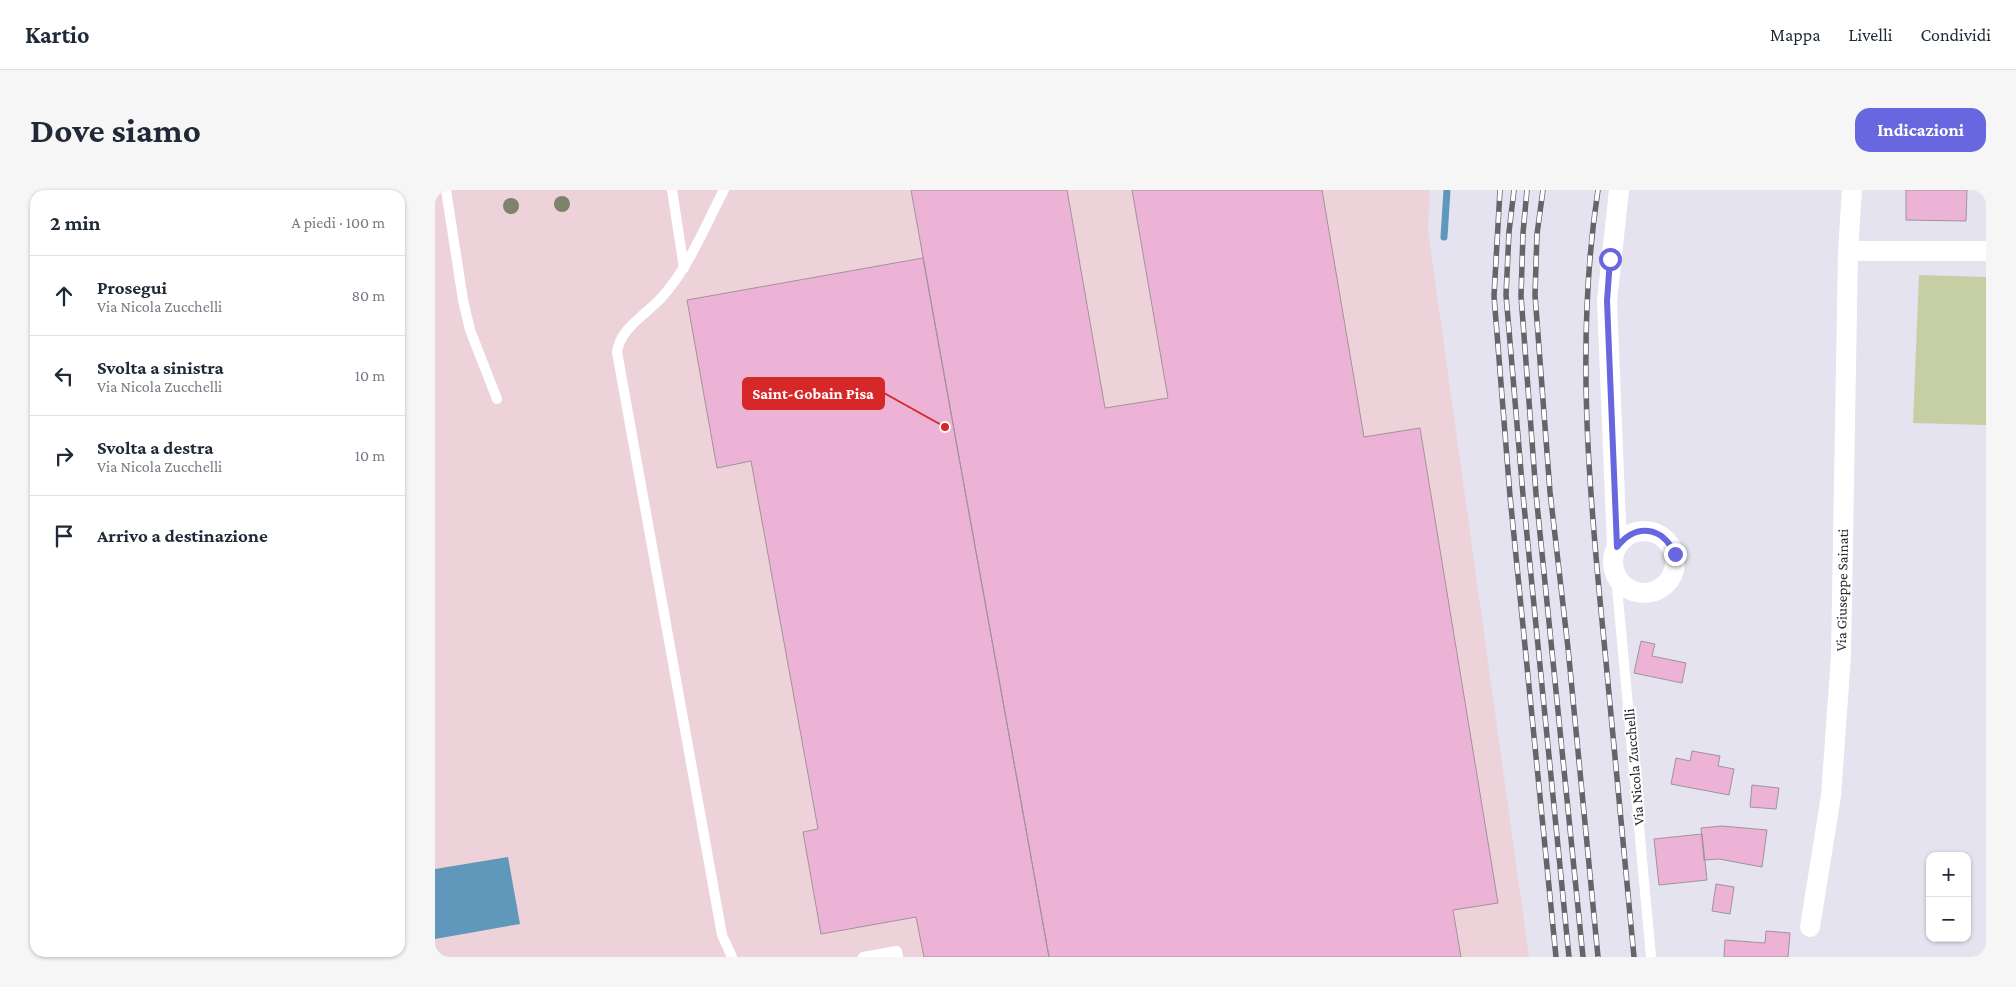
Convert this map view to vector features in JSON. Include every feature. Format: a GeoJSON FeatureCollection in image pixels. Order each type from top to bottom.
{"type":"FeatureCollection","features":[{"type":"Feature","properties":{"kind":"street","name":"Via Nicola Zucchelli"},"geometry":{"type":"LineString","coordinates":[[1616,576],[1613,567],[1613,557],[1617,547],[1607,301],[1619,190]]}},
{"type":"Feature","properties":{"kind":"street","name":"Via Giuseppe Sainati"},"geometry":{"type":"LineString","coordinates":[[1810,927],[1831,796],[1841,656],[1848,251],[1852,190]]}},
{"type":"Feature","properties":{"kind":"street"},"geometry":{"type":"LineString","coordinates":[[1848,251],[1986,251]]}},
{"type":"Feature","properties":{"kind":"street"},"geometry":{"type":"LineString","coordinates":[[1616,576],[1622,584],[1631,590],[1640,593],[1650,593],[1660,590],[1667,584],[1673,575],[1676,565],[1675,554],[1670,544],[1663,537],[1653,532],[1642,531],[1632,533],[1617,547]]}},
{"type":"Feature","properties":{"kind":"lane"},"geometry":{"type":"LineString","coordinates":[[446,190],[463,300],[470,330],[497,399]]}},
{"type":"Feature","properties":{"kind":"lane"},"geometry":{"type":"LineString","coordinates":[[672,190],[684,268]]}},
{"type":"Feature","properties":{"kind":"lane"},"geometry":{"type":"LineString","coordinates":[[724,190],[684,268],[662,297],[621,336],[618,344],[618,361],[722,935],[732,957]]}},
{"type":"Feature","properties":{"kind":"lane","name":"Via Nicola Zucchelli"},"geometry":{"type":"LineString","coordinates":[[1616,576],[1651,957]]}},
{"type":"Feature","properties":{"kind":"lane"},"geometry":{"type":"LineString","coordinates":[[863,957],[897,951],[898,957]]}},
{"type":"Feature","properties":{"kind":"shaded area"},"geometry":{"type":"Polygon","coordinates":[[[435,190],[1430,190],[1428,230],[1529,957],[435,957],[435,190]]]}},
{"type":"Feature","properties":{"kind":"green space"},"geometry":{"type":"Polygon","coordinates":[[[1919,275],[1986,277],[1986,425],[1913,423],[1919,275]]]}},
{"type":"Feature","properties":{"kind":"water"},"geometry":{"type":"Polygon","coordinates":[[[508,857],[520,924],[435,939],[435,869],[508,857]]]}},
{"type":"Feature","properties":{"kind":"building"},"geometry":{"type":"Polygon","coordinates":[[[911,190],[1067,190],[1105,408],[1168,398],[1132,190],[1322,190],[1364,437],[1420,428],[1498,903],[1453,910],[1461,957],[1049,957],[911,190]]]}},
{"type":"Feature","properties":{"kind":"building"},"geometry":{"type":"Polygon","coordinates":[[[1906,190],[1967,190],[1966,221],[1906,220],[1906,190]]]}},
{"type":"Feature","properties":{"kind":"building"},"geometry":{"type":"Polygon","coordinates":[[[923,258],[1049,957],[924,957],[916,917],[821,934],[803,832],[818,829],[751,461],[717,468],[687,300],[923,258]]]}},
{"type":"Feature","properties":{"kind":"building"},"geometry":{"type":"Polygon","coordinates":[[[1641,641],[1655,644],[1652,656],[1686,663],[1682,683],[1634,673],[1641,641]]]}},
{"type":"Feature","properties":{"kind":"building"},"geometry":{"type":"Polygon","coordinates":[[[1692,751],[1720,756],[1718,766],[1734,769],[1729,795],[1671,784],[1676,758],[1690,761],[1692,751]]]}},
{"type":"Feature","properties":{"kind":"building"},"geometry":{"type":"Polygon","coordinates":[[[1752,785],[1779,788],[1776,809],[1750,807],[1752,785]]]}},
{"type":"Feature","properties":{"kind":"building"},"geometry":{"type":"Polygon","coordinates":[[[1722,826],[1767,830],[1762,867],[1719,859],[1704,860],[1701,828],[1722,826]]]}},
{"type":"Feature","properties":{"kind":"building"},"geometry":{"type":"Polygon","coordinates":[[[1702,834],[1707,880],[1659,885],[1654,839],[1702,834]]]}},
{"type":"Feature","properties":{"kind":"building"},"geometry":{"type":"Polygon","coordinates":[[[1716,884],[1734,887],[1730,914],[1712,911],[1716,884]]]}},
{"type":"Feature","properties":{"kind":"building"},"geometry":{"type":"Polygon","coordinates":[[[1766,931],[1790,933],[1788,957],[1724,957],[1725,940],[1765,943],[1766,931]]]}},
{"type":"Feature","properties":{"kind":"waterway"},"geometry":{"type":"LineString","coordinates":[[1444,237],[1447,190]]}},
{"type":"Feature","properties":{"kind":"railway"},"geometry":{"type":"LineString","coordinates":[[1500,190],[1494,296],[1510,496],[1556,957]]}},
{"type":"Feature","properties":{"kind":"railway"},"geometry":{"type":"LineString","coordinates":[[1514,190],[1509,232],[1506,295],[1523,495],[1569,957]]}},
{"type":"Feature","properties":{"kind":"railway"},"geometry":{"type":"LineString","coordinates":[[1527,190],[1523,233],[1521,296],[1536,494],[1583,957]]}},
{"type":"Feature","properties":{"kind":"railway"},"geometry":{"type":"LineString","coordinates":[[1543,190],[1537,234],[1535,295],[1550,492],[1568,648],[1598,957]]}},
{"type":"Feature","properties":{"kind":"railway"},"geometry":{"type":"LineString","coordinates":[[1598,190],[1587,302],[1586,359],[1589,472],[1634,957]]}},
{"type":"Feature","properties":{"kind":"place","name":"Saint-Gobain Pisa"},"geometry":{"type":"Point","coordinates":[945,427]}},
{"type":"Feature","properties":{"kind":"route"},"geometry":{"type":"LineString","coordinates":[[1610,259],[1607,301],[1617,547],[1632,533],[1642,531],[1653,532],[1663,537],[1670,544],[1675,554]]}}]}
